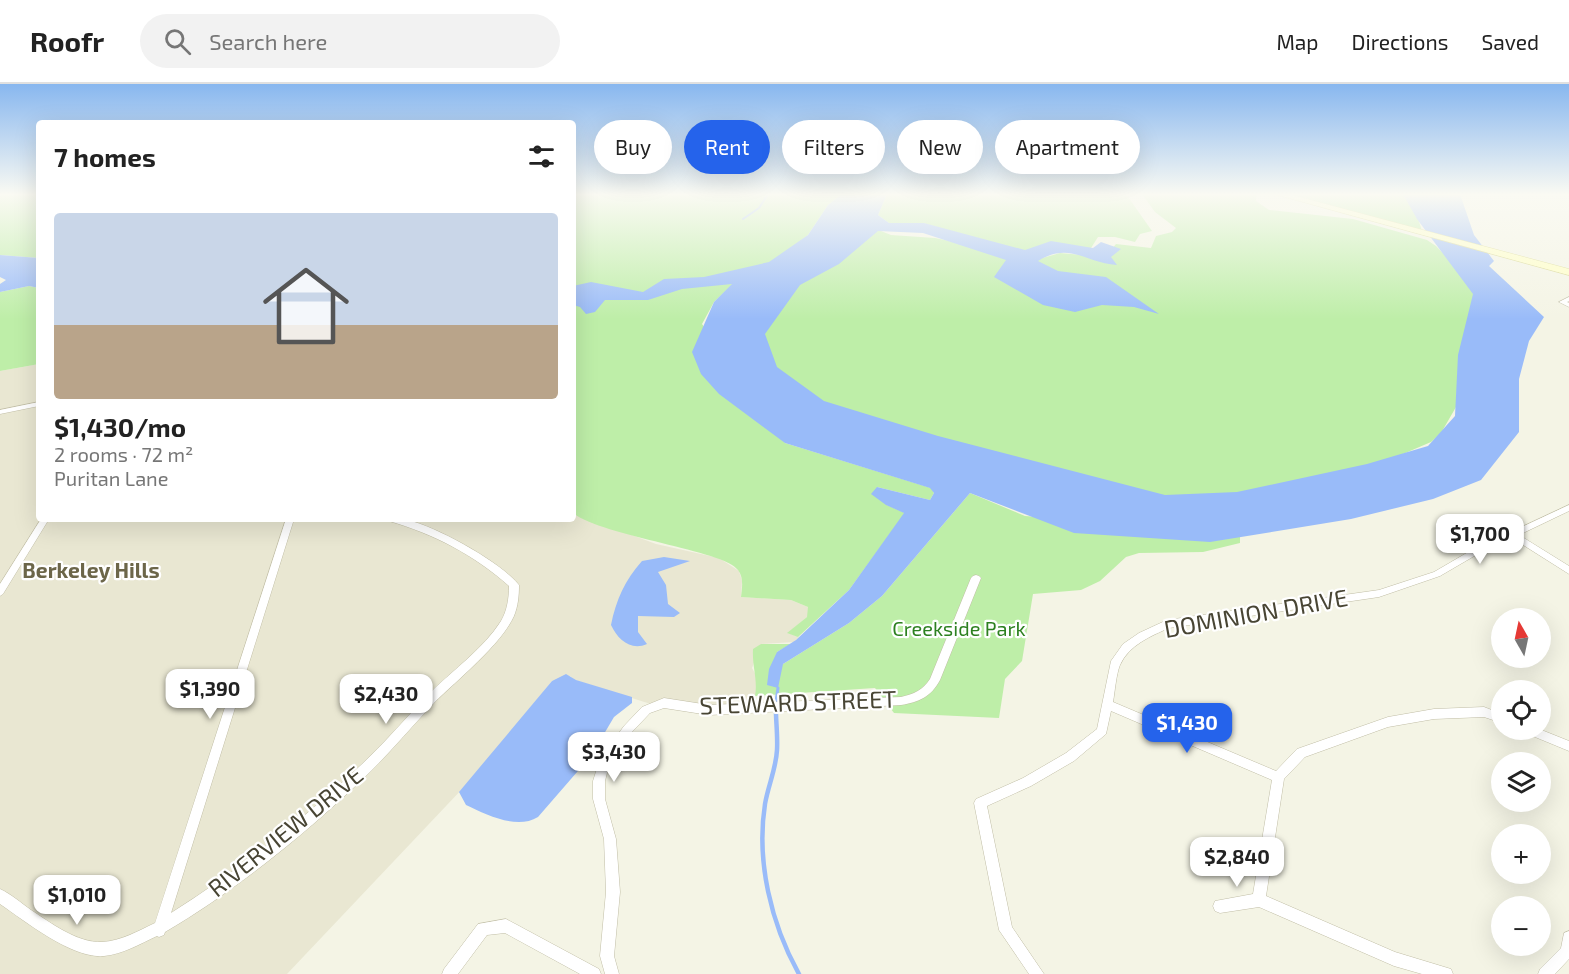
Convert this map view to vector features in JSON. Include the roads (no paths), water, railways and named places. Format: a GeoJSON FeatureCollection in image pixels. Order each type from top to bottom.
{"type":"FeatureCollection","features":[{"type":"Feature","properties":{"kind":"main road"},"geometry":{"type":"LineString","coordinates":[[1431,236],[1569,272]]}},
{"type":"Feature","properties":{"kind":"street"},"geometry":{"type":"LineString","coordinates":[[1569,299],[1562,302],[1569,305]]}},
{"type":"Feature","properties":{"kind":"street"},"geometry":{"type":"LineString","coordinates":[[0,412],[36,405]]}},
{"type":"Feature","properties":{"kind":"street","name":"DOMINION DRIVE"},"geometry":{"type":"LineString","coordinates":[[1037,974],[1006,930],[980,803],[1027,782],[1070,757],[1102,731],[1115,664],[1127,647],[1167,624],[1379,593],[1437,574],[1473,553],[1569,508]]}},
{"type":"Feature","properties":{"kind":"street"},"geometry":{"type":"LineString","coordinates":[[0,592],[43,522]]}},
{"type":"Feature","properties":{"kind":"street"},"geometry":{"type":"LineString","coordinates":[[0,896],[84,948],[105,950],[127,944],[159,930],[289,522]]}},
{"type":"Feature","properties":{"kind":"street","name":"RIVERVIEW DRIVE"},"geometry":{"type":"LineString","coordinates":[[159,930],[310,818],[367,768],[426,704],[500,630],[514,604],[514,585],[500,572],[437,534],[401,522]]}},
{"type":"Feature","properties":{"kind":"street"},"geometry":{"type":"LineString","coordinates":[[1513,535],[1569,571]]}},
{"type":"Feature","properties":{"kind":"street","name":"STEWARD STREET"},"geometry":{"type":"LineString","coordinates":[[612,974],[607,956],[613,892],[610,839],[599,799],[599,781],[604,763],[628,729],[646,710],[664,703],[709,710],[902,701],[919,698],[930,689],[935,680],[976,578]]}},
{"type":"Feature","properties":{"kind":"street"},"geometry":{"type":"LineString","coordinates":[[1108,705],[1278,777]]}},
{"type":"Feature","properties":{"kind":"street"},"geometry":{"type":"LineString","coordinates":[[1259,900],[1278,777],[1301,753],[1388,722],[1434,714],[1484,712],[1491,715]]}},
{"type":"Feature","properties":{"kind":"street"},"geometry":{"type":"LineString","coordinates":[[1551,739],[1569,746]]}},
{"type":"Feature","properties":{"kind":"street"},"geometry":{"type":"LineString","coordinates":[[1220,906],[1259,900],[1394,959],[1446,974]]}},
{"type":"Feature","properties":{"kind":"street"},"geometry":{"type":"LineString","coordinates":[[449,974],[483,929],[506,926],[594,974]]}},
{"type":"Feature","properties":{"kind":"street"},"geometry":{"type":"LineString","coordinates":[[1545,974],[1567,951],[1569,938]]}},
{"type":"Feature","properties":{"kind":"water"},"geometry":{"type":"Polygon","coordinates":[[[807,236],[873,236],[839,264],[800,285],[765,334],[777,367],[824,401],[938,436],[1165,495],[1237,492],[1367,464],[1428,446],[1455,416],[1458,355],[1473,294],[1429,236],[1474,236],[1494,261],[1489,266],[1544,317],[1529,341],[1519,379],[1519,432],[1481,480],[1433,499],[1351,519],[1210,542],[1074,533],[970,493],[882,596],[849,623],[783,664],[778,688],[767,685],[769,669],[777,652],[796,640],[849,590],[904,513],[886,505],[871,494],[877,487],[930,500],[934,493],[930,488],[785,443],[719,394],[701,374],[692,352],[714,302],[732,284],[682,289],[648,300],[605,300],[595,312],[586,314],[576,306],[576,285],[591,282],[643,292],[664,279],[704,277],[769,262],[807,236]]]}},
{"type":"Feature","properties":{"kind":"water"},"geometry":{"type":"Polygon","coordinates":[[[931,236],[971,236],[1025,250],[1051,241],[1093,248],[1101,242],[1121,249],[1111,257],[1117,265],[1069,253],[1049,255],[1038,261],[1058,271],[1106,277],[1159,314],[1134,307],[1102,305],[1075,312],[1043,305],[994,277],[1006,260],[931,236]]]}},
{"type":"Feature","properties":{"kind":"water"},"geometry":{"type":"Polygon","coordinates":[[[0,255],[36,258],[36,287],[29,286],[0,292],[0,284],[6,280],[0,277],[0,255]]]}},
{"type":"Feature","properties":{"kind":"water"},"geometry":{"type":"Polygon","coordinates":[[[664,557],[690,561],[658,572],[666,585],[668,604],[680,613],[674,617],[638,616],[638,632],[647,644],[630,645],[617,635],[611,625],[619,599],[626,583],[642,561],[664,557]]]}},
{"type":"Feature","properties":{"kind":"water"},"geometry":{"type":"Polygon","coordinates":[[[566,674],[576,680],[632,697],[632,703],[614,717],[601,739],[587,749],[584,764],[538,817],[530,821],[512,822],[492,817],[466,805],[459,792],[552,681],[566,674]]]}},
{"type":"Feature","properties":{"kind":"waterway"},"geometry":{"type":"LineString","coordinates":[[776,701],[778,688]]}},
{"type":"Feature","properties":{"kind":"waterway"},"geometry":{"type":"LineString","coordinates":[[776,701],[776,757],[765,804],[763,826],[764,870],[781,934],[799,974]]}},
{"type":"Feature","properties":{"kind":"district","name":"Berkeley Hills"},"geometry":{"type":"Point","coordinates":[91,571]}},
{"type":"Feature","properties":{"kind":"park label","name":"Creekside Park"},"geometry":{"type":"Point","coordinates":[959,629]}}]}
